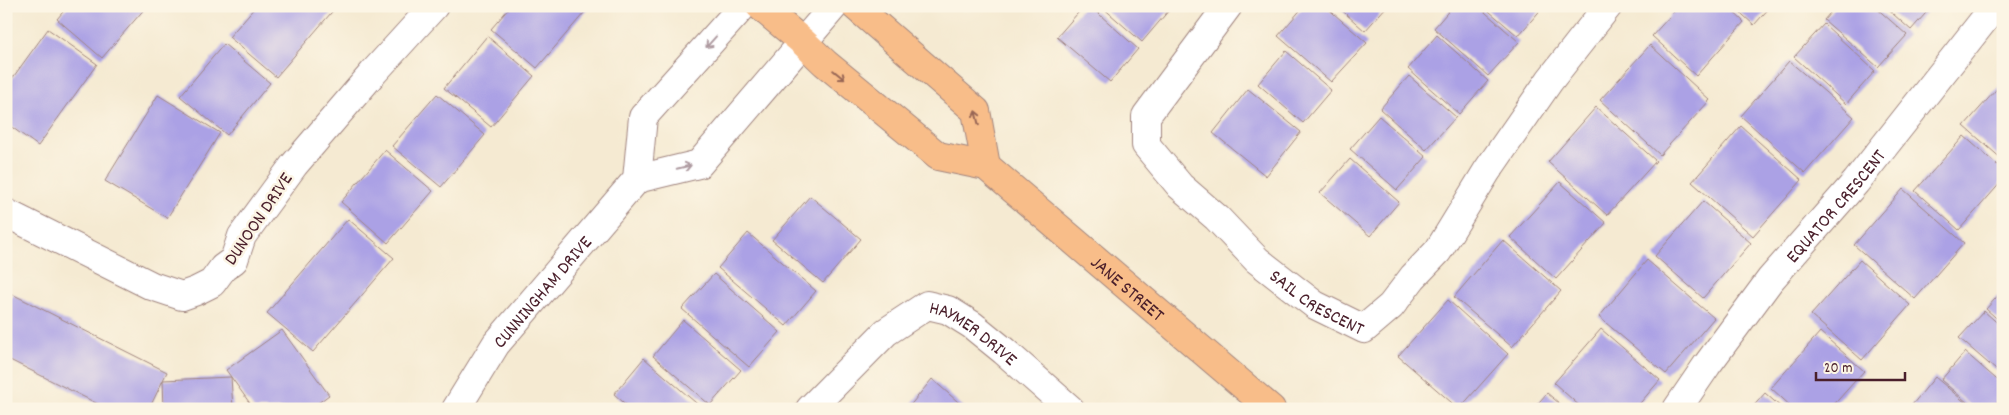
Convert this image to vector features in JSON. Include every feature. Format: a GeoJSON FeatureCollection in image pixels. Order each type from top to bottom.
{"type":"FeatureCollection","features":[{"type":"Feature","properties":{"kind":"main road","name":"JANE STREET"},"geometry":{"type":"LineString","coordinates":[[760,6],[803,42],[825,64],[938,156],[986,166],[1271,409]]}},
{"type":"Feature","properties":{"kind":"main road"},"geometry":{"type":"LineString","coordinates":[[855,6],[976,111],[986,166]]}},
{"type":"Feature","properties":{"kind":"street","name":"DUNOON DRIVE"},"geometry":{"type":"LineString","coordinates":[[6,213],[152,286],[182,296],[196,291],[212,283],[223,268],[234,260],[242,236],[294,165],[373,73],[434,6]]}},
{"type":"Feature","properties":{"kind":"street"},"geometry":{"type":"LineString","coordinates":[[744,6],[643,117],[637,179],[699,164],[834,6]]}},
{"type":"Feature","properties":{"kind":"street","name":"SAIL CRESCENT"},"geometry":{"type":"LineString","coordinates":[[1228,6],[1146,116],[1146,145],[1180,186],[1217,218],[1257,260],[1315,305],[1364,329],[1391,306],[1413,277],[1438,251],[1487,171],[1550,80],[1608,6]]}},
{"type":"Feature","properties":{"kind":"street","name":"EQUATOR CRESCENT"},"geometry":{"type":"LineString","coordinates":[[1677,409],[1707,364],[1770,280],[1856,182],[1996,6]]}},
{"type":"Feature","properties":{"kind":"street","name":"CUNNINGHAM DRIVE"},"geometry":{"type":"LineString","coordinates":[[456,409],[496,344],[637,179]]}},
{"type":"Feature","properties":{"kind":"street","name":"HAYMER DRIVE"},"geometry":{"type":"LineString","coordinates":[[810,409],[886,332],[927,305],[948,310],[972,325],[1070,409]]}},
{"type":"Feature","properties":{"kind":"building"},"geometry":{"type":"Polygon","coordinates":[[[68,6],[147,6],[102,58],[57,19],[68,6]]]}},
{"type":"Feature","properties":{"kind":"building"},"geometry":{"type":"Polygon","coordinates":[[[256,6],[337,6],[276,77],[229,37],[256,6]]]}},
{"type":"Feature","properties":{"kind":"building"},"geometry":{"type":"Polygon","coordinates":[[[511,6],[590,6],[537,68],[491,29],[511,6]]]}},
{"type":"Feature","properties":{"kind":"building"},"geometry":{"type":"Polygon","coordinates":[[[1084,6],[1090,6],[1138,49],[1110,82],[1057,37],[1084,6]]]}},
{"type":"Feature","properties":{"kind":"building"},"geometry":{"type":"Polygon","coordinates":[[[1101,6],[1167,6],[1170,9],[1142,42],[1101,6]]]}},
{"type":"Feature","properties":{"kind":"building"},"geometry":{"type":"Polygon","coordinates":[[[1304,6],[1325,6],[1367,43],[1331,82],[1278,36],[1304,6]]]}},
{"type":"Feature","properties":{"kind":"building"},"geometry":{"type":"Polygon","coordinates":[[[1337,6],[1387,6],[1365,31],[1337,6]]]}},
{"type":"Feature","properties":{"kind":"building"},"geometry":{"type":"Polygon","coordinates":[[[1453,6],[1478,6],[1519,42],[1488,76],[1434,28],[1453,6]]]}},
{"type":"Feature","properties":{"kind":"building"},"geometry":{"type":"Polygon","coordinates":[[[1483,6],[1544,6],[1518,36],[1483,6]]]}},
{"type":"Feature","properties":{"kind":"building"},"geometry":{"type":"Polygon","coordinates":[[[1679,6],[1727,6],[1744,22],[1696,76],[1652,36],[1679,6]]]}},
{"type":"Feature","properties":{"kind":"building"},"geometry":{"type":"Polygon","coordinates":[[[1733,6],[1771,6],[1754,25],[1733,6]]]}},
{"type":"Feature","properties":{"kind":"building"},"geometry":{"type":"Polygon","coordinates":[[[1836,6],[1874,6],[1907,35],[1878,67],[1824,20],[1836,6]]]}},
{"type":"Feature","properties":{"kind":"building"},"geometry":{"type":"Polygon","coordinates":[[[1884,6],[1932,6],[1911,30],[1884,6]]]}},
{"type":"Feature","properties":{"kind":"building"},"geometry":{"type":"Polygon","coordinates":[[[1824,24],[1875,71],[1846,104],[1794,57],[1824,24]]]}},
{"type":"Feature","properties":{"kind":"building"},"geometry":{"type":"Polygon","coordinates":[[[48,29],[97,64],[38,146],[6,123],[6,87],[48,29]]]}},
{"type":"Feature","properties":{"kind":"building"},"geometry":{"type":"Polygon","coordinates":[[[1437,35],[1488,81],[1459,114],[1408,69],[1437,35]]]}},
{"type":"Feature","properties":{"kind":"building"},"geometry":{"type":"Polygon","coordinates":[[[487,36],[534,76],[491,127],[444,88],[487,36]]]}},
{"type":"Feature","properties":{"kind":"building"},"geometry":{"type":"Polygon","coordinates":[[[224,44],[270,83],[227,135],[180,96],[224,44]]]}},
{"type":"Feature","properties":{"kind":"building"},"geometry":{"type":"Polygon","coordinates":[[[1650,45],[1710,100],[1660,155],[1600,100],[1650,45]]]}},
{"type":"Feature","properties":{"kind":"building"},"geometry":{"type":"Polygon","coordinates":[[[1286,51],[1331,90],[1303,123],[1258,84],[1286,51]]]}},
{"type":"Feature","properties":{"kind":"building"},"geometry":{"type":"Polygon","coordinates":[[[1789,61],[1854,117],[1805,173],[1741,116],[1789,61]]]}},
{"type":"Feature","properties":{"kind":"building"},"geometry":{"type":"Polygon","coordinates":[[[1409,76],[1456,117],[1426,150],[1380,109],[1409,76]]]}},
{"type":"Feature","properties":{"kind":"building"},"geometry":{"type":"Polygon","coordinates":[[[2003,82],[2003,160],[1964,126],[2003,82]]]}},
{"type":"Feature","properties":{"kind":"building"},"geometry":{"type":"Polygon","coordinates":[[[1248,89],[1301,132],[1266,176],[1213,133],[1248,89]]]}},
{"type":"Feature","properties":{"kind":"building"},"geometry":{"type":"Polygon","coordinates":[[[437,94],[485,135],[441,187],[392,146],[437,94]]]}},
{"type":"Feature","properties":{"kind":"building"},"geometry":{"type":"Polygon","coordinates":[[[158,95],[220,133],[167,218],[105,181],[158,95]]]}},
{"type":"Feature","properties":{"kind":"building"},"geometry":{"type":"Polygon","coordinates":[[[1596,107],[1656,161],[1607,215],[1548,162],[1596,107]]]}},
{"type":"Feature","properties":{"kind":"building"},"geometry":{"type":"Polygon","coordinates":[[[1379,116],[1426,157],[1397,190],[1350,149],[1379,116]]]}},
{"type":"Feature","properties":{"kind":"building"},"geometry":{"type":"Polygon","coordinates":[[[1741,126],[1802,180],[1753,236],[1692,182],[1741,126]]]}},
{"type":"Feature","properties":{"kind":"building"},"geometry":{"type":"Polygon","coordinates":[[[1964,136],[2003,170],[2003,180],[1959,230],[1915,191],[1964,136]]]}},
{"type":"Feature","properties":{"kind":"building"},"geometry":{"type":"Polygon","coordinates":[[[385,150],[433,191],[388,243],[341,202],[385,150]]]}},
{"type":"Feature","properties":{"kind":"building"},"geometry":{"type":"Polygon","coordinates":[[[1350,159],[1399,202],[1370,236],[1320,193],[1350,159]]]}},
{"type":"Feature","properties":{"kind":"building"},"geometry":{"type":"Polygon","coordinates":[[[1560,182],[1606,223],[1556,279],[1510,237],[1560,182]]]}},
{"type":"Feature","properties":{"kind":"building"},"geometry":{"type":"Polygon","coordinates":[[[1903,189],[1964,243],[1915,299],[1854,245],[1903,189]]]}},
{"type":"Feature","properties":{"kind":"building"},"geometry":{"type":"Polygon","coordinates":[[[810,196],[861,239],[823,283],[772,240],[810,196]]]}},
{"type":"Feature","properties":{"kind":"building"},"geometry":{"type":"Polygon","coordinates":[[[1703,201],[1751,243],[1703,298],[1655,256],[1703,201]]]}},
{"type":"Feature","properties":{"kind":"building"},"geometry":{"type":"Polygon","coordinates":[[[348,219],[394,258],[313,352],[267,313],[348,219]]]}},
{"type":"Feature","properties":{"kind":"building"},"geometry":{"type":"Polygon","coordinates":[[[748,233],[816,291],[786,326],[718,268],[748,233]]]}},
{"type":"Feature","properties":{"kind":"building"},"geometry":{"type":"Polygon","coordinates":[[[1503,240],[1561,291],[1512,347],[1454,297],[1503,240]]]}},
{"type":"Feature","properties":{"kind":"building"},"geometry":{"type":"Polygon","coordinates":[[[1647,260],[1714,318],[1666,374],[1599,317],[1647,260]]]}},
{"type":"Feature","properties":{"kind":"building"},"geometry":{"type":"Polygon","coordinates":[[[1860,260],[1910,305],[1862,360],[1811,315],[1860,260]]]}},
{"type":"Feature","properties":{"kind":"building"},"geometry":{"type":"Polygon","coordinates":[[[714,274],[780,332],[749,367],[682,309],[714,274]]]}},
{"type":"Feature","properties":{"kind":"building"},"geometry":{"type":"Polygon","coordinates":[[[2003,290],[2003,324],[1986,309],[2003,290]]]}},
{"type":"Feature","properties":{"kind":"building"},"geometry":{"type":"Polygon","coordinates":[[[12,294],[167,372],[149,409],[108,409],[6,358],[6,305],[12,294]]]}},
{"type":"Feature","properties":{"kind":"building"},"geometry":{"type":"Polygon","coordinates":[[[1448,300],[1508,354],[1459,409],[1398,356],[1448,300]]]}},
{"type":"Feature","properties":{"kind":"building"},"geometry":{"type":"Polygon","coordinates":[[[1984,311],[2003,328],[2003,376],[1959,338],[1984,311]]]}},
{"type":"Feature","properties":{"kind":"building"},"geometry":{"type":"Polygon","coordinates":[[[683,320],[741,370],[710,405],[653,356],[683,320]]]}},
{"type":"Feature","properties":{"kind":"building"},"geometry":{"type":"Polygon","coordinates":[[[1601,329],[1660,380],[1635,409],[1583,409],[1554,383],[1601,329]]]}},
{"type":"Feature","properties":{"kind":"building"},"geometry":{"type":"Polygon","coordinates":[[[282,330],[329,395],[310,409],[254,409],[226,370],[282,330]]]}},
{"type":"Feature","properties":{"kind":"building"},"geometry":{"type":"Polygon","coordinates":[[[1820,332],[1864,371],[1830,409],[1794,409],[1771,388],[1820,332]]]}},
{"type":"Feature","properties":{"kind":"building"},"geometry":{"type":"Polygon","coordinates":[[[1965,352],[2003,385],[2003,395],[1991,409],[1975,409],[1941,380],[1965,352]]]}},
{"type":"Feature","properties":{"kind":"building"},"geometry":{"type":"Polygon","coordinates":[[[644,358],[703,409],[631,409],[614,394],[644,358]]]}},
{"type":"Feature","properties":{"kind":"building"},"geometry":{"type":"Polygon","coordinates":[[[231,377],[233,409],[164,409],[163,380],[231,377]]]}},
{"type":"Feature","properties":{"kind":"building"},"geometry":{"type":"Polygon","coordinates":[[[1935,377],[1973,409],[1917,409],[1912,405],[1935,377]]]}},
{"type":"Feature","properties":{"kind":"building"},"geometry":{"type":"Polygon","coordinates":[[[932,379],[966,409],[908,408],[932,379]]]}},
{"type":"Feature","properties":{"kind":"building"},"geometry":{"type":"Polygon","coordinates":[[[1547,393],[1566,409],[1533,409],[1547,393]]]}},
{"type":"Feature","properties":{"kind":"building"},"geometry":{"type":"Polygon","coordinates":[[[1765,393],[1783,409],[1751,409],[1765,393]]]}}]}
